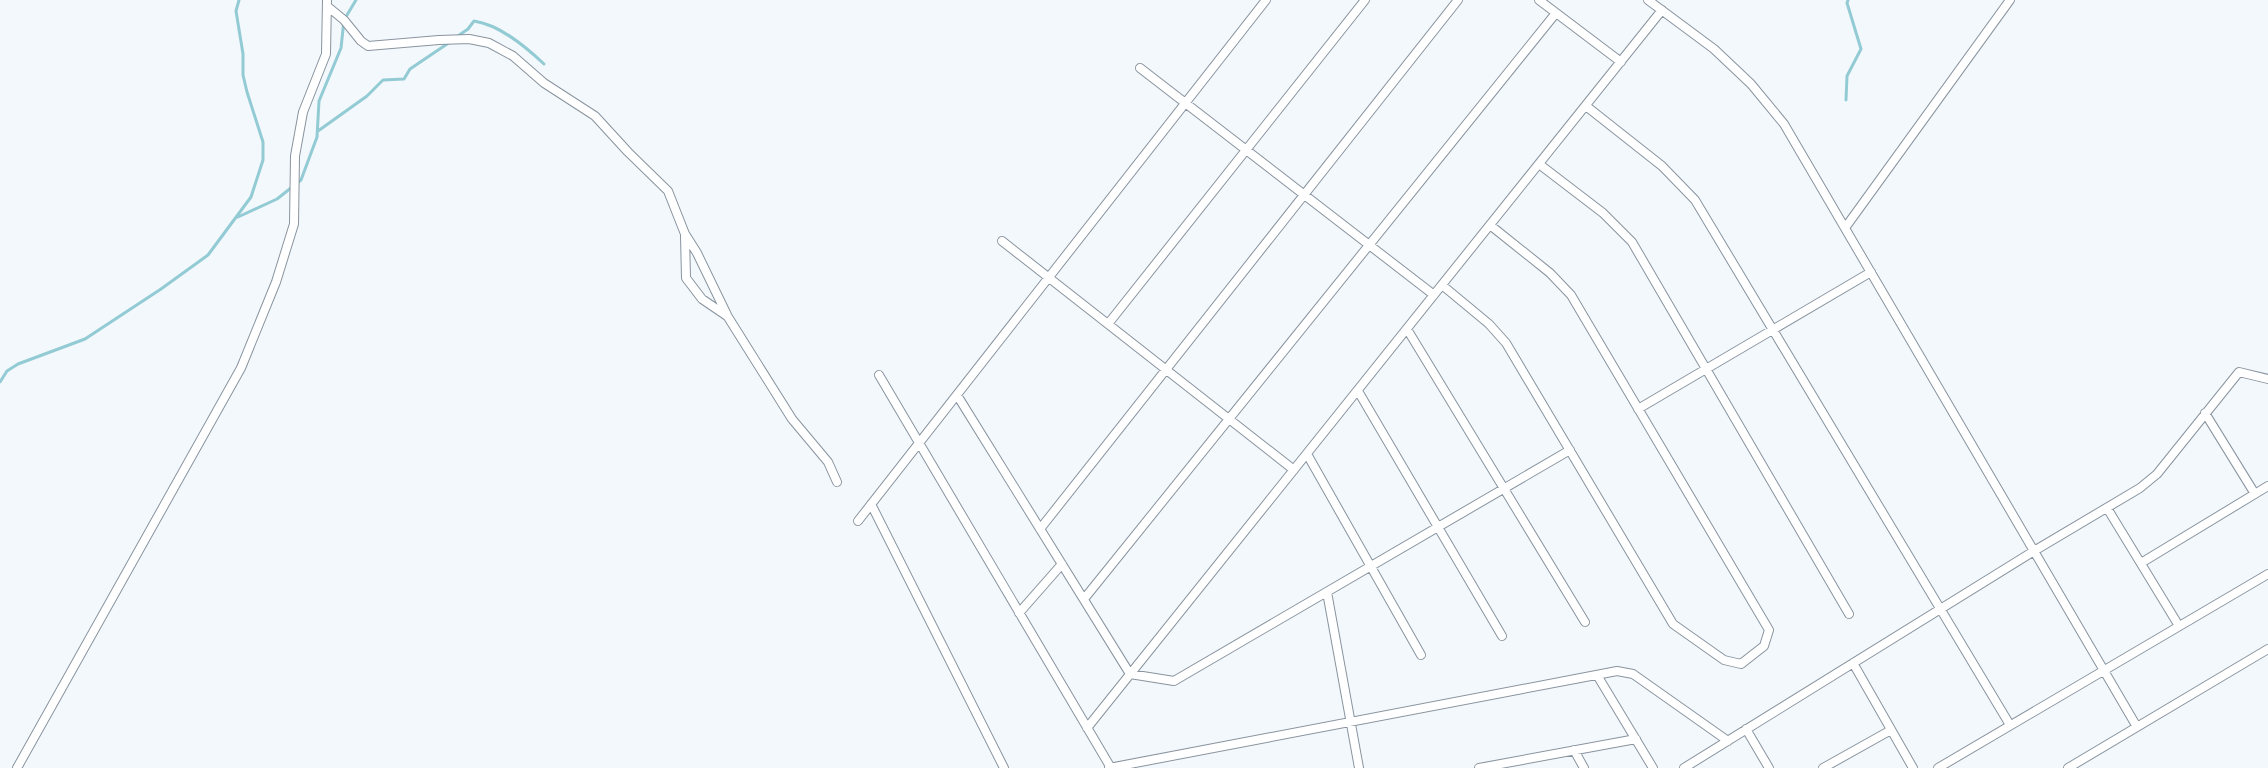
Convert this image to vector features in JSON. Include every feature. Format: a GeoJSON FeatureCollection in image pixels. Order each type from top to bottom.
{"type":"FeatureCollection","features":[{"type":"Feature","properties":{"kind":"street"},"geometry":{"type":"LineString","coordinates":[[858,521],[1266,0]]}},
{"type":"Feature","properties":{"kind":"street"},"geometry":{"type":"LineString","coordinates":[[1108,324],[1365,0]]}},
{"type":"Feature","properties":{"kind":"street"},"geometry":{"type":"LineString","coordinates":[[1040,529],[1458,0]]}},
{"type":"Feature","properties":{"kind":"street"},"geometry":{"type":"LineString","coordinates":[[1539,0],[1621,62]]}},
{"type":"Feature","properties":{"kind":"street"},"geometry":{"type":"LineString","coordinates":[[1648,0],[1714,49],[1751,84],[1784,124],[2137,727]]}},
{"type":"Feature","properties":{"kind":"street"},"geometry":{"type":"LineString","coordinates":[[1845,228],[2010,0]]}},
{"type":"Feature","properties":{"kind":"street"},"geometry":{"type":"LineString","coordinates":[[327,3],[361,41],[369,46],[469,39],[489,42],[513,56],[544,83],[595,116],[668,191],[685,234],[697,253],[728,317],[792,419],[828,462],[837,482]]}},
{"type":"Feature","properties":{"kind":"street"},"geometry":{"type":"LineString","coordinates":[[17,768],[241,368],[276,282],[294,224],[295,156],[303,112],[326,54],[327,3]]}},
{"type":"Feature","properties":{"kind":"street"},"geometry":{"type":"LineString","coordinates":[[1087,728],[1662,10]]}},
{"type":"Feature","properties":{"kind":"street"},"geometry":{"type":"LineString","coordinates":[[1084,599],[1556,13]]}},
{"type":"Feature","properties":{"kind":"street"},"geometry":{"type":"LineString","coordinates":[[1140,68],[1434,295]]}},
{"type":"Feature","properties":{"kind":"street"},"geometry":{"type":"LineString","coordinates":[[1586,105],[1662,166],[1695,200],[2010,725]]}},
{"type":"Feature","properties":{"kind":"street"},"geometry":{"type":"LineString","coordinates":[[1539,164],[1603,213],[1632,242],[1849,614]]}},
{"type":"Feature","properties":{"kind":"street"},"geometry":{"type":"LineString","coordinates":[[1442,285],[1489,324],[1506,343],[1673,624],[1724,660],[1741,664],[1764,645],[1769,630],[1571,296],[1550,273],[1490,225]]}},
{"type":"Feature","properties":{"kind":"street"},"geometry":{"type":"LineString","coordinates":[[685,234],[686,278],[702,299],[728,317]]}},
{"type":"Feature","properties":{"kind":"street"},"geometry":{"type":"LineString","coordinates":[[1002,241],[1294,470]]}},
{"type":"Feature","properties":{"kind":"street"},"geometry":{"type":"LineString","coordinates":[[1638,409],[1871,272]]}},
{"type":"Feature","properties":{"kind":"street"},"geometry":{"type":"LineString","coordinates":[[1407,329],[1585,622]]}},
{"type":"Feature","properties":{"kind":"street"},"geometry":{"type":"LineString","coordinates":[[1684,768],[2140,488],[2157,474],[2239,372],[2268,379]]}},
{"type":"Feature","properties":{"kind":"street"},"geometry":{"type":"LineString","coordinates":[[879,375],[1110,768],[1617,671],[1633,674],[1728,741]]}},
{"type":"Feature","properties":{"kind":"street"},"geometry":{"type":"LineString","coordinates":[[1358,391],[1502,636]]}},
{"type":"Feature","properties":{"kind":"street"},"geometry":{"type":"LineString","coordinates":[[957,395],[1130,674],[1174,681],[1570,450]]}},
{"type":"Feature","properties":{"kind":"street"},"geometry":{"type":"LineString","coordinates":[[2205,413],[2256,494]]}},
{"type":"Feature","properties":{"kind":"street"},"geometry":{"type":"LineString","coordinates":[[1307,454],[1421,655]]}},
{"type":"Feature","properties":{"kind":"street"},"geometry":{"type":"LineString","coordinates":[[2141,563],[2268,486]]}},
{"type":"Feature","properties":{"kind":"street"},"geometry":{"type":"LineString","coordinates":[[871,504],[1004,768]]}},
{"type":"Feature","properties":{"kind":"street"},"geometry":{"type":"LineString","coordinates":[[2107,508],[2179,626]]}},
{"type":"Feature","properties":{"kind":"street"},"geometry":{"type":"LineString","coordinates":[[1019,613],[1062,564]]}},
{"type":"Feature","properties":{"kind":"street"},"geometry":{"type":"LineString","coordinates":[[1938,768],[2268,574]]}},
{"type":"Feature","properties":{"kind":"street"},"geometry":{"type":"LineString","coordinates":[[1327,592],[1359,768]]}},
{"type":"Feature","properties":{"kind":"street"},"geometry":{"type":"LineString","coordinates":[[2068,768],[2268,649]]}},
{"type":"Feature","properties":{"kind":"street"},"geometry":{"type":"LineString","coordinates":[[1853,663],[1913,768]]}},
{"type":"Feature","properties":{"kind":"street"},"geometry":{"type":"LineString","coordinates":[[1597,675],[1653,768]]}},
{"type":"Feature","properties":{"kind":"street"},"geometry":{"type":"LineString","coordinates":[[1746,729],[1769,768]]}},
{"type":"Feature","properties":{"kind":"street"},"geometry":{"type":"LineString","coordinates":[[1823,768],[1891,730]]}},
{"type":"Feature","properties":{"kind":"street"},"geometry":{"type":"LineString","coordinates":[[1479,768],[1636,739]]}},
{"type":"Feature","properties":{"kind":"street"},"geometry":{"type":"LineString","coordinates":[[1574,750],[1584,768]]}},
{"type":"Feature","properties":{"kind":"waterway"},"geometry":{"type":"LineString","coordinates":[[0,382],[7,371],[18,364],[85,339],[208,255],[251,197],[263,160],[263,142],[243,75],[243,54],[236,11],[239,0]]}},
{"type":"Feature","properties":{"kind":"waterway"},"geometry":{"type":"LineString","coordinates":[[238,217],[277,199],[301,180],[317,137],[319,101],[341,48],[344,20],[356,0]]}},
{"type":"Feature","properties":{"kind":"waterway"},"geometry":{"type":"LineString","coordinates":[[1846,100],[1847,76],[1861,49],[1848,0]]}},
{"type":"Feature","properties":{"kind":"waterway"},"geometry":{"type":"LineString","coordinates":[[455,38],[468,29],[474,21],[484,23],[512,37],[544,64]]}},
{"type":"Feature","properties":{"kind":"waterway"},"geometry":{"type":"LineString","coordinates":[[318,131],[367,96],[383,80],[404,79],[410,69],[450,42]]}}]}
